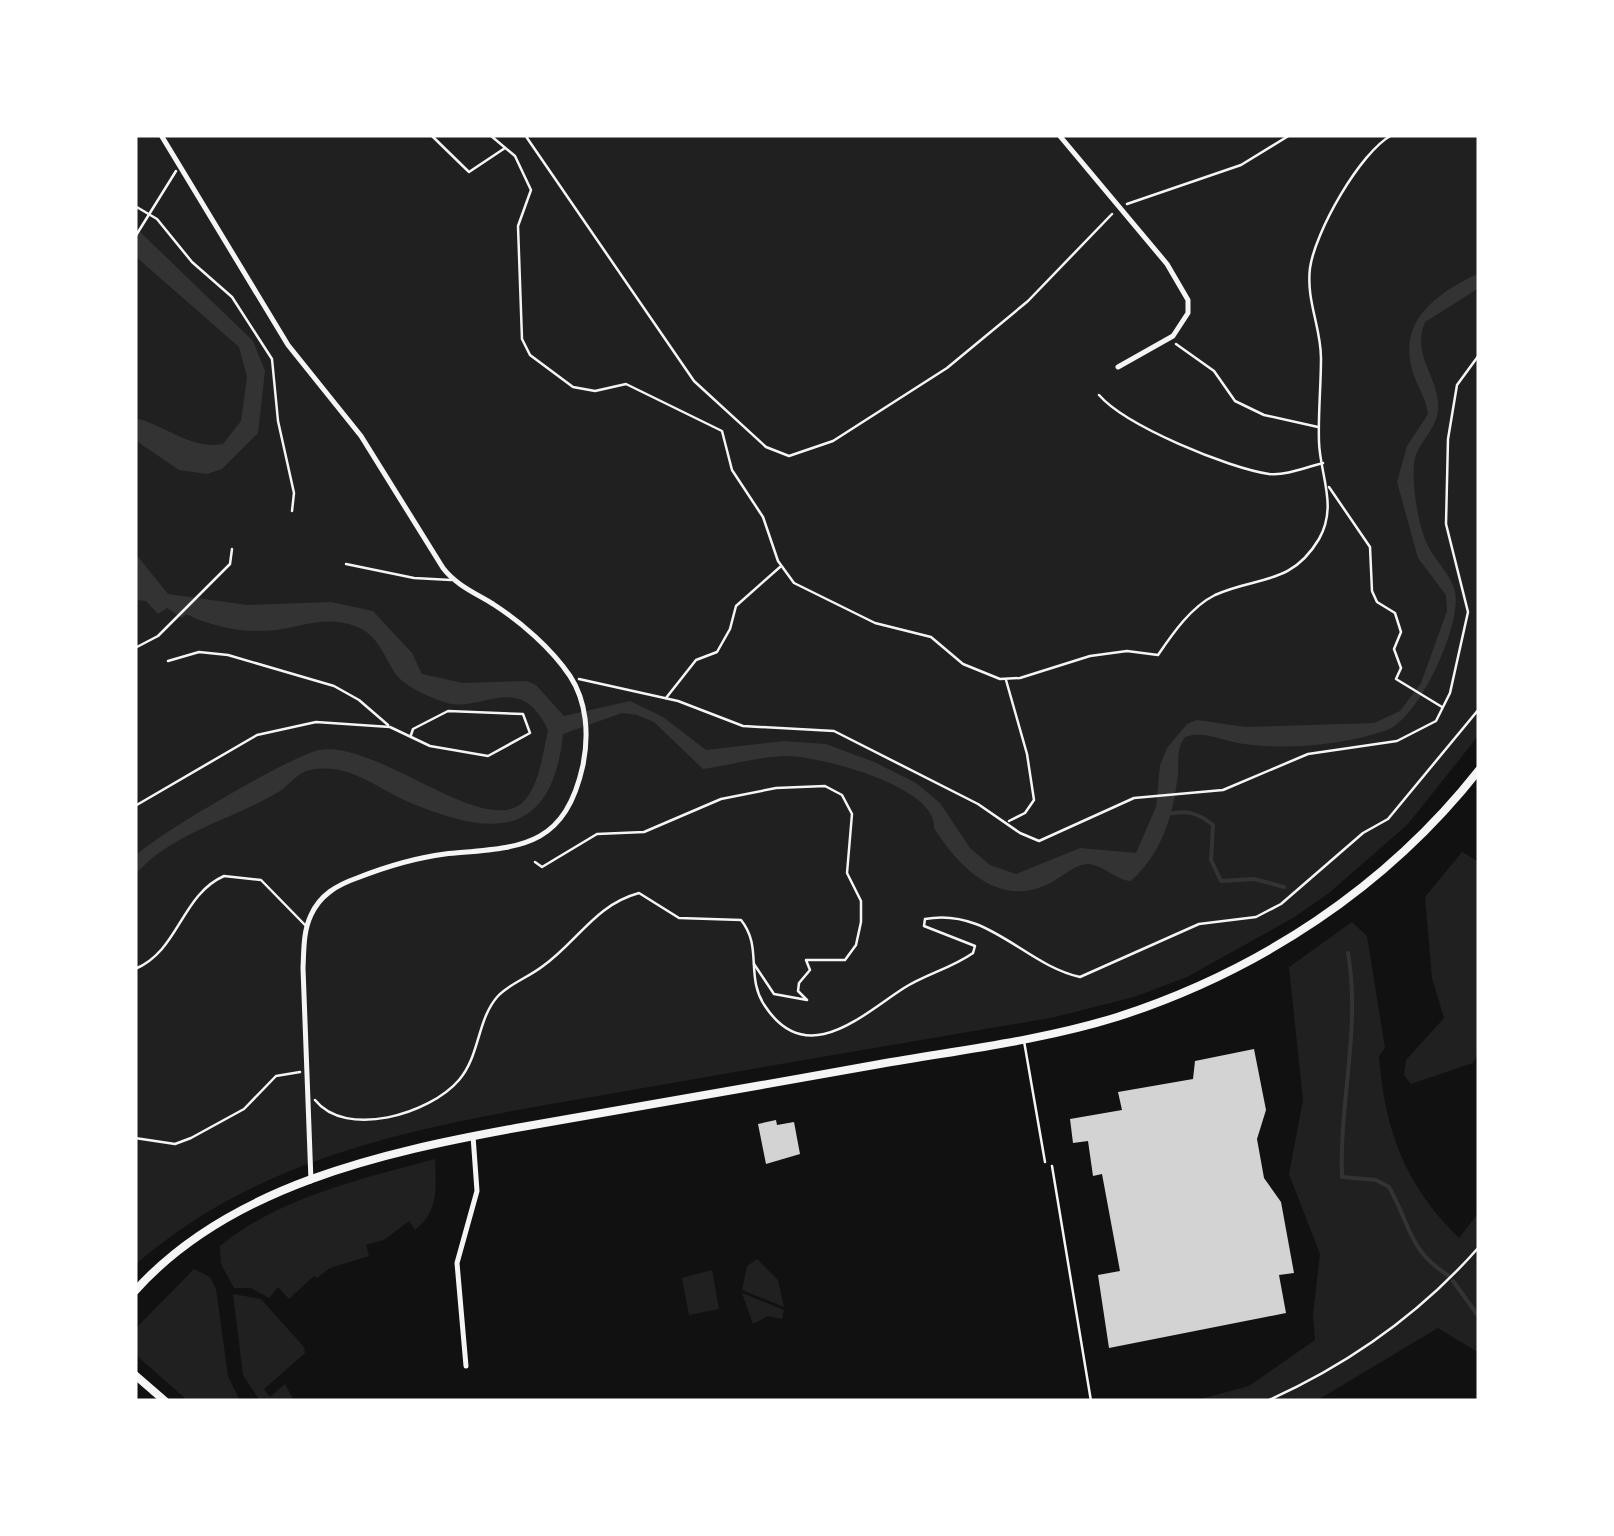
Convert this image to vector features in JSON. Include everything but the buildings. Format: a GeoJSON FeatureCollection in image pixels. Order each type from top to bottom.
{"type":"FeatureCollection","features":[{"type":"Feature","properties":{"kind":"main road"},"geometry":{"type":"LineString","coordinates":[[135,1291],[193,1241],[243,1209],[311,1181],[424,1144],[1024,1039],[1116,1017],[1248,964],[1332,911],[1413,846],[1479,770]]}},
{"type":"Feature","properties":{"kind":"main road"},"geometry":{"type":"LineString","coordinates":[[135,1375],[165,1401]]}},
{"type":"Feature","properties":{"kind":"street"},"geometry":{"type":"LineString","coordinates":[[161,135],[288,345],[361,436],[452,580],[518,622],[573,680],[586,727],[586,746],[573,794],[555,822],[537,838],[510,850],[409,860],[346,882],[320,900],[307,927],[303,968],[311,1181]]}},
{"type":"Feature","properties":{"kind":"street"},"geometry":{"type":"LineString","coordinates":[[1059,135],[1184,288],[1188,312],[1171,337],[1118,367]]}},
{"type":"Feature","properties":{"kind":"street"},"geometry":{"type":"LineString","coordinates":[[466,1366],[457,1263],[477,1191],[473,1136]]}},
{"type":"Feature","properties":{"kind":"lane"},"geometry":{"type":"LineString","coordinates":[[346,564],[414,578],[452,580]]}},
{"type":"Feature","properties":{"kind":"lane"},"geometry":{"type":"LineString","coordinates":[[135,969],[160,952],[201,892],[224,876],[262,880],[307,927]]}},
{"type":"Feature","properties":{"kind":"lane"},"geometry":{"type":"LineString","coordinates":[[1024,1039],[1045,1162]]}},
{"type":"Feature","properties":{"kind":"path"},"geometry":{"type":"LineString","coordinates":[[431,135],[469,172],[506,148]]}},
{"type":"Feature","properties":{"kind":"path"},"geometry":{"type":"LineString","coordinates":[[490,135],[524,170],[531,190],[518,226],[520,321],[522,340],[530,355],[574,387],[595,391],[626,384],[722,431],[732,470],[762,517],[781,566],[794,583],[875,623],[931,637],[963,664],[1006,679],[1127,650],[1158,655],[1202,603],[1218,594],[1282,577],[1298,562],[1318,539],[1328,485]]}},
{"type":"Feature","properties":{"kind":"path"},"geometry":{"type":"LineString","coordinates":[[525,135],[694,381],[766,447],[789,456],[833,441],[947,368],[1028,302],[1120,208],[1240,165],[1290,135]]}},
{"type":"Feature","properties":{"kind":"path"},"geometry":{"type":"LineString","coordinates":[[1392,135],[1366,155],[1312,255],[1308,297],[1319,336],[1323,463],[1340,510],[1361,529],[1370,546],[1372,591],[1377,602],[1395,613],[1401,632],[1394,649],[1402,668],[1396,679],[1444,708]]}},
{"type":"Feature","properties":{"kind":"path"},"geometry":{"type":"LineString","coordinates":[[135,237],[152,216],[180,166]]}},
{"type":"Feature","properties":{"kind":"path"},"geometry":{"type":"LineString","coordinates":[[135,206],[152,216],[192,262],[232,297],[272,359],[278,421],[294,494],[292,511]]}},
{"type":"Feature","properties":{"kind":"path"},"geometry":{"type":"LineString","coordinates":[[1171,337],[1178,348],[1214,371],[1236,401],[1264,415],[1320,427]]}},
{"type":"Feature","properties":{"kind":"path"},"geometry":{"type":"LineString","coordinates":[[573,680],[666,698],[742,726],[834,730],[1032,840],[1046,840],[1142,797],[1194,796],[1240,786],[1308,754],[1397,741],[1436,721],[1444,708],[1468,612],[1446,524],[1448,439],[1456,385],[1479,355]]}},
{"type":"Feature","properties":{"kind":"path"},"geometry":{"type":"LineString","coordinates":[[1098,395],[1109,408],[1170,444],[1189,445],[1240,466],[1277,474],[1323,463]]}},
{"type":"Feature","properties":{"kind":"path"},"geometry":{"type":"LineString","coordinates":[[135,648],[166,627],[230,564],[232,549]]}},
{"type":"Feature","properties":{"kind":"path"},"geometry":{"type":"LineString","coordinates":[[666,698],[696,660],[721,647],[736,606],[781,566]]}},
{"type":"Feature","properties":{"kind":"path"},"geometry":{"type":"LineString","coordinates":[[168,661],[199,652],[228,655],[334,686],[359,700],[390,727],[411,736],[455,753],[488,756],[530,733],[530,723],[523,714],[448,711],[414,729],[411,736]]}},
{"type":"Feature","properties":{"kind":"path"},"geometry":{"type":"LineString","coordinates":[[1006,679],[1027,754],[1034,800],[1024,813],[1006,823]]}},
{"type":"Feature","properties":{"kind":"path"},"geometry":{"type":"LineString","coordinates":[[314,1100],[326,1114],[346,1121],[430,1103],[459,1080],[498,996],[546,964],[616,899],[640,893],[679,918],[742,920],[752,934],[753,963],[764,1006],[783,1027],[808,1034],[837,1031],[861,1021],[904,988],[973,953],[975,946],[924,926],[925,918],[971,920],[1004,935],[1059,973],[1080,977],[1199,924],[1256,917],[1305,885],[1362,833],[1388,819],[1479,709]]}},
{"type":"Feature","properties":{"kind":"path"},"geometry":{"type":"LineString","coordinates":[[135,806],[257,735],[316,722],[390,727]]}},
{"type":"Feature","properties":{"kind":"path"},"geometry":{"type":"LineString","coordinates":[[535,862],[542,867],[597,834],[644,832],[721,799],[776,788],[825,786],[842,795],[852,814],[847,874],[861,901],[856,945],[845,960],[806,960],[810,970],[799,983],[798,991],[807,1000],[802,1002],[774,994],[753,963]]}},
{"type":"Feature","properties":{"kind":"path"},"geometry":{"type":"LineString","coordinates":[[135,1138],[175,1144],[191,1138],[244,1109],[276,1076],[306,1072]]}},
{"type":"Feature","properties":{"kind":"path"},"geometry":{"type":"LineString","coordinates":[[1052,1166],[1091,1401]]}},
{"type":"Feature","properties":{"kind":"path"},"geometry":{"type":"LineString","coordinates":[[1267,1401],[1322,1374],[1401,1321],[1448,1282],[1479,1247]]}},
{"type":"Feature","properties":{"kind":"shaded area"},"geometry":{"type":"Polygon","coordinates":[[[135,135],[1479,135],[1479,735],[1408,824],[1329,893],[1293,918],[1187,977],[1134,997],[1051,1018],[495,1114],[367,1144],[245,1191],[189,1224],[135,1265],[135,135]]]}},
{"type":"Feature","properties":{"kind":"shaded area"},"geometry":{"type":"Polygon","coordinates":[[[135,227],[253,341],[265,371],[258,433],[222,469],[207,474],[179,470],[135,440],[135,418],[189,440],[223,444],[241,421],[247,377],[239,347],[135,256],[135,227]]]}},
{"type":"Feature","properties":{"kind":"shaded area"},"geometry":{"type":"Polygon","coordinates":[[[1479,273],[1479,288],[1425,322],[1422,333],[1423,353],[1438,411],[1416,456],[1415,494],[1424,538],[1455,592],[1452,626],[1424,690],[1399,722],[1387,730],[1353,739],[1279,746],[1200,735],[1185,737],[1179,750],[1176,790],[1164,833],[1151,858],[1131,881],[1088,864],[1029,891],[996,887],[955,857],[934,828],[930,813],[899,787],[850,768],[789,756],[703,769],[654,722],[622,713],[563,734],[557,769],[546,794],[531,811],[513,821],[492,824],[440,814],[354,775],[315,769],[262,801],[185,837],[135,875],[135,856],[149,845],[254,781],[319,750],[343,751],[370,759],[458,800],[507,810],[524,801],[534,786],[548,730],[537,712],[513,698],[460,705],[419,692],[399,678],[376,641],[355,626],[326,622],[253,631],[218,626],[186,614],[182,618],[167,608],[158,614],[146,601],[135,600],[135,553],[168,594],[247,605],[331,602],[373,611],[412,653],[422,674],[463,683],[527,681],[536,685],[564,716],[630,701],[663,717],[706,750],[784,741],[826,744],[916,783],[940,803],[970,848],[990,865],[1016,874],[1080,848],[1136,853],[1156,807],[1160,765],[1167,748],[1187,724],[1197,720],[1246,727],[1374,723],[1400,711],[1421,683],[1447,611],[1446,595],[1418,558],[1397,482],[1407,446],[1428,414],[1414,376],[1410,340],[1423,312],[1435,300],[1479,273]]]}},
{"type":"Feature","properties":{"kind":"shaded area"},"geometry":{"type":"Polygon","coordinates":[[[1462,852],[1479,862],[1479,1052],[1473,1063],[1411,1084],[1404,1075],[1406,1060],[1444,1018],[1432,978],[1425,897],[1462,852]]]}},
{"type":"Feature","properties":{"kind":"shaded area"},"geometry":{"type":"Polygon","coordinates":[[[1352,922],[1367,936],[1385,1048],[1379,1056],[1382,1083],[1392,1132],[1401,1154],[1424,1197],[1459,1238],[1479,1212],[1479,1353],[1438,1328],[1316,1401],[1193,1401],[1249,1386],[1315,1340],[1313,1314],[1320,1254],[1289,1174],[1303,1100],[1289,967],[1352,922]]]}},
{"type":"Feature","properties":{"kind":"shaded area"},"geometry":{"type":"Polygon","coordinates":[[[435,1159],[432,1207],[415,1230],[409,1221],[384,1240],[366,1245],[369,1256],[314,1276],[289,1299],[278,1287],[269,1298],[251,1288],[234,1288],[221,1264],[220,1246],[243,1229],[322,1192],[435,1159]]]}},
{"type":"Feature","properties":{"kind":"shaded area"},"geometry":{"type":"Polygon","coordinates":[[[757,1259],[778,1280],[784,1307],[742,1290],[747,1266],[757,1259]]]}},
{"type":"Feature","properties":{"kind":"shaded area"},"geometry":{"type":"Polygon","coordinates":[[[194,1269],[210,1277],[216,1289],[228,1376],[240,1401],[188,1401],[135,1354],[135,1329],[194,1269]]]}},
{"type":"Feature","properties":{"kind":"shaded area"},"geometry":{"type":"Polygon","coordinates":[[[712,1270],[719,1309],[689,1315],[682,1278],[712,1270]]]}},
{"type":"Feature","properties":{"kind":"shaded area"},"geometry":{"type":"Polygon","coordinates":[[[742,1293],[784,1310],[782,1319],[768,1316],[753,1324],[742,1293]]]}},
{"type":"Feature","properties":{"kind":"shaded area"},"geometry":{"type":"Polygon","coordinates":[[[233,1294],[261,1299],[304,1347],[305,1353],[264,1389],[270,1397],[285,1384],[294,1401],[260,1401],[243,1375],[233,1294]]]}},
{"type":"Feature","properties":{"kind":"waterway"},"geometry":{"type":"LineString","coordinates":[[1167,814],[1191,813],[1213,825],[1211,860],[1221,881],[1254,879],[1284,887]]}},
{"type":"Feature","properties":{"kind":"waterway"},"geometry":{"type":"LineString","coordinates":[[1348,953],[1352,1009],[1342,1177],[1376,1180],[1389,1187],[1418,1247],[1449,1276]]}},
{"type":"Feature","properties":{"kind":"waterway"},"geometry":{"type":"LineString","coordinates":[[1453,1281],[1479,1317]]}}]}
